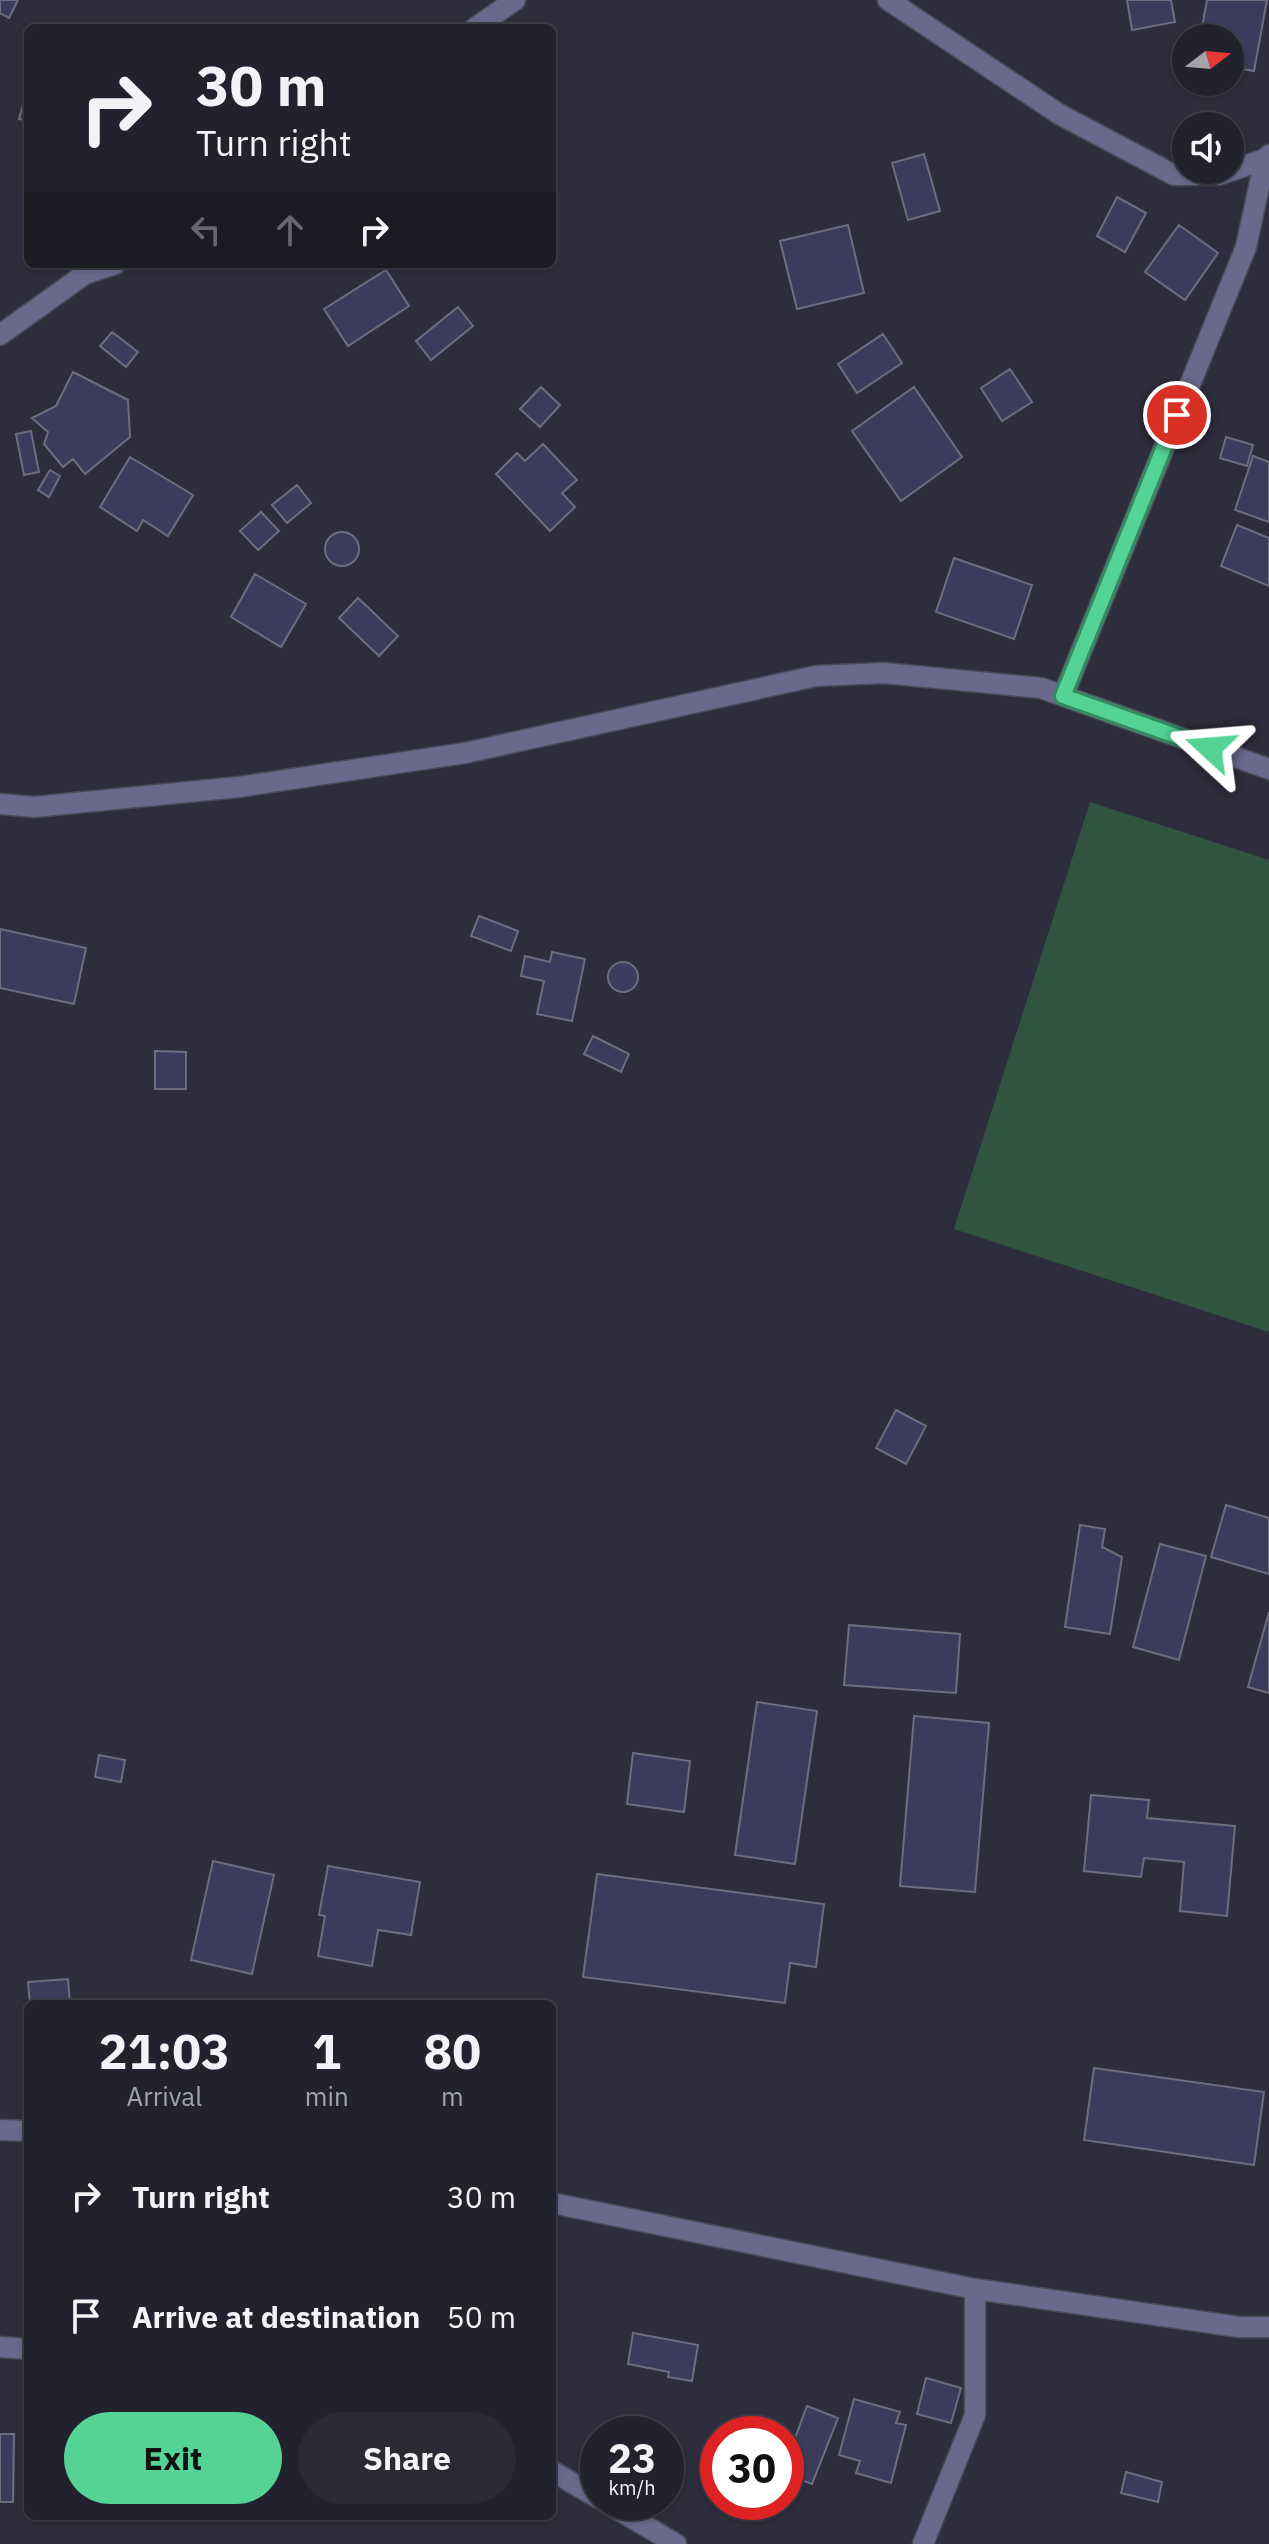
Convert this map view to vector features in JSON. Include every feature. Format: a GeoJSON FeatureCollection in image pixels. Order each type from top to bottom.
{"type":"FeatureCollection","features":[{"type":"Feature","properties":{"kind":"street"},"geometry":{"type":"LineString","coordinates":[[481,24],[515,0]]}},
{"type":"Feature","properties":{"kind":"street"},"geometry":{"type":"LineString","coordinates":[[888,0],[1059,114],[1174,175],[1219,175],[1267,157]]}},
{"type":"Feature","properties":{"kind":"street"},"geometry":{"type":"LineString","coordinates":[[1063,696],[1246,247],[1267,157]]}},
{"type":"Feature","properties":{"kind":"street"},"geometry":{"type":"LineString","coordinates":[[0,335],[85,274],[103,268]]}},
{"type":"Feature","properties":{"kind":"street"},"geometry":{"type":"LineString","coordinates":[[0,804],[34,807],[239,787],[465,753],[816,676],[884,673],[1041,688],[1269,769]]}},
{"type":"Feature","properties":{"kind":"street"},"geometry":{"type":"LineString","coordinates":[[0,2130],[24,2131]]}},
{"type":"Feature","properties":{"kind":"street"},"geometry":{"type":"LineString","coordinates":[[556,2204],[975,2289],[1239,2327],[1269,2327]]}},
{"type":"Feature","properties":{"kind":"street"},"geometry":{"type":"LineString","coordinates":[[923,2544],[975,2415],[975,2289]]}},
{"type":"Feature","properties":{"kind":"street"},"geometry":{"type":"LineString","coordinates":[[0,2347],[24,2349]]}},
{"type":"Feature","properties":{"kind":"street"},"geometry":{"type":"LineString","coordinates":[[556,2473],[580,2487]]}},
{"type":"Feature","properties":{"kind":"street"},"geometry":{"type":"LineString","coordinates":[[635,2520],[676,2544]]}},
{"type":"Feature","properties":{"kind":"green space"},"geometry":{"type":"Polygon","coordinates":[[[1090,802],[1269,860],[1269,1332],[954,1229],[1090,802]]]}},
{"type":"Feature","properties":{"kind":"building"},"geometry":{"type":"Polygon","coordinates":[[[0,0],[18,0],[9,18],[0,13],[0,0]]]}},
{"type":"Feature","properties":{"kind":"building"},"geometry":{"type":"Polygon","coordinates":[[[1127,0],[1171,0],[1175,22],[1132,30],[1127,0]]]}},
{"type":"Feature","properties":{"kind":"building"},"geometry":{"type":"Polygon","coordinates":[[[1207,0],[1267,0],[1254,71],[1244,69],[1244,24],[1203,24],[1207,0]]]}},
{"type":"Feature","properties":{"kind":"building"},"geometry":{"type":"Polygon","coordinates":[[[24,101],[24,120],[19,119],[24,101]]]}},
{"type":"Feature","properties":{"kind":"building"},"geometry":{"type":"Polygon","coordinates":[[[924,154],[940,211],[908,220],[892,163],[924,154]]]}},
{"type":"Feature","properties":{"kind":"building"},"geometry":{"type":"Polygon","coordinates":[[[1117,197],[1146,213],[1125,252],[1097,236],[1117,197]]]}},
{"type":"Feature","properties":{"kind":"building"},"geometry":{"type":"Polygon","coordinates":[[[848,225],[864,293],[797,309],[780,241],[848,225]]]}},
{"type":"Feature","properties":{"kind":"building"},"geometry":{"type":"Polygon","coordinates":[[[1179,225],[1218,253],[1185,300],[1145,272],[1179,225]]]}},
{"type":"Feature","properties":{"kind":"building"},"geometry":{"type":"Polygon","coordinates":[[[386,270],[409,306],[348,346],[324,309],[386,270]]]}},
{"type":"Feature","properties":{"kind":"building"},"geometry":{"type":"Polygon","coordinates":[[[458,307],[473,326],[431,360],[416,341],[458,307]]]}},
{"type":"Feature","properties":{"kind":"building"},"geometry":{"type":"Polygon","coordinates":[[[112,332],[138,352],[126,367],[100,346],[112,332]]]}},
{"type":"Feature","properties":{"kind":"building"},"geometry":{"type":"Polygon","coordinates":[[[883,334],[902,363],[857,393],[838,364],[883,334]]]}},
{"type":"Feature","properties":{"kind":"building"},"geometry":{"type":"Polygon","coordinates":[[[1010,369],[1032,402],[1002,421],[981,388],[1010,369]]]}},
{"type":"Feature","properties":{"kind":"building"},"geometry":{"type":"Polygon","coordinates":[[[73,372],[128,400],[130,437],[85,474],[73,459],[63,467],[44,444],[48,432],[32,418],[56,406],[73,372]]]}},
{"type":"Feature","properties":{"kind":"building"},"geometry":{"type":"Polygon","coordinates":[[[541,387],[560,405],[540,427],[520,409],[541,387]]]}},
{"type":"Feature","properties":{"kind":"building"},"geometry":{"type":"Polygon","coordinates":[[[914,387],[962,457],[901,501],[852,431],[914,387]]]}},
{"type":"Feature","properties":{"kind":"building"},"geometry":{"type":"Polygon","coordinates":[[[31,431],[39,472],[24,475],[16,434],[31,431]]]}},
{"type":"Feature","properties":{"kind":"building"},"geometry":{"type":"Polygon","coordinates":[[[1226,437],[1253,445],[1247,466],[1220,458],[1226,437]]]}},
{"type":"Feature","properties":{"kind":"building"},"geometry":{"type":"Polygon","coordinates":[[[543,444],[577,480],[562,493],[575,507],[550,531],[496,474],[517,453],[525,461],[543,444]]]}},
{"type":"Feature","properties":{"kind":"building"},"geometry":{"type":"Polygon","coordinates":[[[1253,456],[1269,462],[1269,522],[1235,510],[1253,456]]]}},
{"type":"Feature","properties":{"kind":"building"},"geometry":{"type":"Polygon","coordinates":[[[130,457],[193,495],[168,536],[143,520],[137,531],[100,507],[130,457]]]}},
{"type":"Feature","properties":{"kind":"building"},"geometry":{"type":"Polygon","coordinates":[[[50,470],[60,476],[49,497],[38,490],[50,470]]]}},
{"type":"Feature","properties":{"kind":"building"},"geometry":{"type":"Polygon","coordinates":[[[297,485],[311,503],[287,523],[272,505],[297,485]]]}},
{"type":"Feature","properties":{"kind":"building"},"geometry":{"type":"Polygon","coordinates":[[[261,512],[279,531],[258,550],[240,531],[261,512]]]}},
{"type":"Feature","properties":{"kind":"building"},"geometry":{"type":"Polygon","coordinates":[[[1237,525],[1269,538],[1269,586],[1221,566],[1237,525]]]}},
{"type":"Feature","properties":{"kind":"building"},"geometry":{"type":"Polygon","coordinates":[[[342,532],[354,537],[359,549],[354,561],[342,566],[330,561],[325,549],[330,537],[342,532]]]}},
{"type":"Feature","properties":{"kind":"building"},"geometry":{"type":"Polygon","coordinates":[[[954,558],[1032,585],[1014,639],[936,612],[954,558]]]}},
{"type":"Feature","properties":{"kind":"building"},"geometry":{"type":"Polygon","coordinates":[[[255,574],[306,604],[281,647],[231,617],[255,574]]]}},
{"type":"Feature","properties":{"kind":"building"},"geometry":{"type":"Polygon","coordinates":[[[358,598],[398,636],[379,656],[339,618],[358,598]]]}},
{"type":"Feature","properties":{"kind":"building"},"geometry":{"type":"Polygon","coordinates":[[[479,916],[518,931],[511,951],[471,936],[479,916]]]}},
{"type":"Feature","properties":{"kind":"building"},"geometry":{"type":"Polygon","coordinates":[[[0,929],[86,948],[74,1004],[0,988],[0,929]]]}},
{"type":"Feature","properties":{"kind":"building"},"geometry":{"type":"Polygon","coordinates":[[[552,952],[585,959],[572,1021],[537,1014],[544,981],[521,976],[525,956],[550,962],[552,952]]]}},
{"type":"Feature","properties":{"kind":"building"},"geometry":{"type":"Polygon","coordinates":[[[623,962],[629,963],[637,971],[637,983],[629,991],[623,992],[617,991],[609,983],[608,977],[609,971],[617,963],[623,962]]]}},
{"type":"Feature","properties":{"kind":"building"},"geometry":{"type":"Polygon","coordinates":[[[593,1036],[629,1054],[621,1072],[584,1054],[593,1036]]]}},
{"type":"Feature","properties":{"kind":"building"},"geometry":{"type":"Polygon","coordinates":[[[155,1051],[186,1052],[186,1089],[155,1089],[155,1051]]]}},
{"type":"Feature","properties":{"kind":"building"},"geometry":{"type":"Polygon","coordinates":[[[896,1410],[926,1426],[906,1464],[876,1448],[896,1410]]]}},
{"type":"Feature","properties":{"kind":"building"},"geometry":{"type":"Polygon","coordinates":[[[1226,1505],[1269,1518],[1269,1574],[1211,1557],[1226,1505]]]}},
{"type":"Feature","properties":{"kind":"building"},"geometry":{"type":"Polygon","coordinates":[[[1080,1525],[1105,1529],[1102,1547],[1122,1557],[1110,1634],[1065,1627],[1080,1525]]]}},
{"type":"Feature","properties":{"kind":"building"},"geometry":{"type":"Polygon","coordinates":[[[1160,1544],[1206,1556],[1179,1660],[1133,1647],[1160,1544]]]}},
{"type":"Feature","properties":{"kind":"building"},"geometry":{"type":"Polygon","coordinates":[[[1269,1612],[1269,1693],[1248,1687],[1269,1612]]]}},
{"type":"Feature","properties":{"kind":"building"},"geometry":{"type":"Polygon","coordinates":[[[849,1625],[960,1634],[956,1693],[844,1685],[849,1625]]]}},
{"type":"Feature","properties":{"kind":"building"},"geometry":{"type":"Polygon","coordinates":[[[757,1702],[817,1711],[795,1864],[735,1855],[757,1702]]]}},
{"type":"Feature","properties":{"kind":"building"},"geometry":{"type":"Polygon","coordinates":[[[914,1716],[989,1723],[975,1892],[900,1886],[914,1716]]]}},
{"type":"Feature","properties":{"kind":"building"},"geometry":{"type":"Polygon","coordinates":[[[633,1753],[690,1761],[684,1812],[627,1804],[633,1753]]]}},
{"type":"Feature","properties":{"kind":"building"},"geometry":{"type":"Polygon","coordinates":[[[99,1755],[125,1760],[121,1782],[95,1777],[99,1755]]]}},
{"type":"Feature","properties":{"kind":"building"},"geometry":{"type":"Polygon","coordinates":[[[1091,1795],[1149,1800],[1147,1818],[1235,1826],[1227,1916],[1180,1911],[1184,1862],[1144,1858],[1141,1877],[1084,1871],[1091,1795]]]}},
{"type":"Feature","properties":{"kind":"building"},"geometry":{"type":"Polygon","coordinates":[[[213,1861],[274,1875],[252,1974],[191,1960],[213,1861]]]}},
{"type":"Feature","properties":{"kind":"building"},"geometry":{"type":"Polygon","coordinates":[[[328,1866],[420,1882],[411,1935],[378,1930],[372,1966],[318,1956],[325,1916],[319,1915],[328,1866]]]}},
{"type":"Feature","properties":{"kind":"building"},"geometry":{"type":"Polygon","coordinates":[[[597,1874],[824,1904],[816,1967],[790,1963],[785,2003],[583,1977],[597,1874]]]}},
{"type":"Feature","properties":{"kind":"building"},"geometry":{"type":"Polygon","coordinates":[[[68,1979],[70,2000],[30,2000],[28,1982],[68,1979]]]}},
{"type":"Feature","properties":{"kind":"building"},"geometry":{"type":"Polygon","coordinates":[[[1094,2068],[1264,2092],[1254,2165],[1084,2140],[1094,2068]]]}},
{"type":"Feature","properties":{"kind":"building"},"geometry":{"type":"Polygon","coordinates":[[[633,2333],[698,2345],[692,2381],[668,2377],[669,2372],[628,2364],[633,2333]]]}},
{"type":"Feature","properties":{"kind":"building"},"geometry":{"type":"Polygon","coordinates":[[[926,2378],[961,2388],[951,2423],[917,2414],[926,2378]]]}},
{"type":"Feature","properties":{"kind":"building"},"geometry":{"type":"Polygon","coordinates":[[[854,2399],[900,2412],[896,2423],[906,2425],[891,2483],[856,2473],[860,2461],[839,2455],[854,2399]]]}},
{"type":"Feature","properties":{"kind":"building"},"geometry":{"type":"Polygon","coordinates":[[[807,2406],[838,2418],[812,2484],[804,2481],[803,2416],[807,2406]]]}},
{"type":"Feature","properties":{"kind":"building"},"geometry":{"type":"Polygon","coordinates":[[[0,2434],[14,2434],[13,2502],[0,2502],[0,2434]]]}},
{"type":"Feature","properties":{"kind":"building"},"geometry":{"type":"Polygon","coordinates":[[[1126,2472],[1162,2482],[1158,2502],[1121,2493],[1126,2472]]]}},
{"type":"Feature","properties":{"kind":"route"},"geometry":{"type":"LineString","coordinates":[[1177,415],[1063,696],[1210,748]]}}]}
